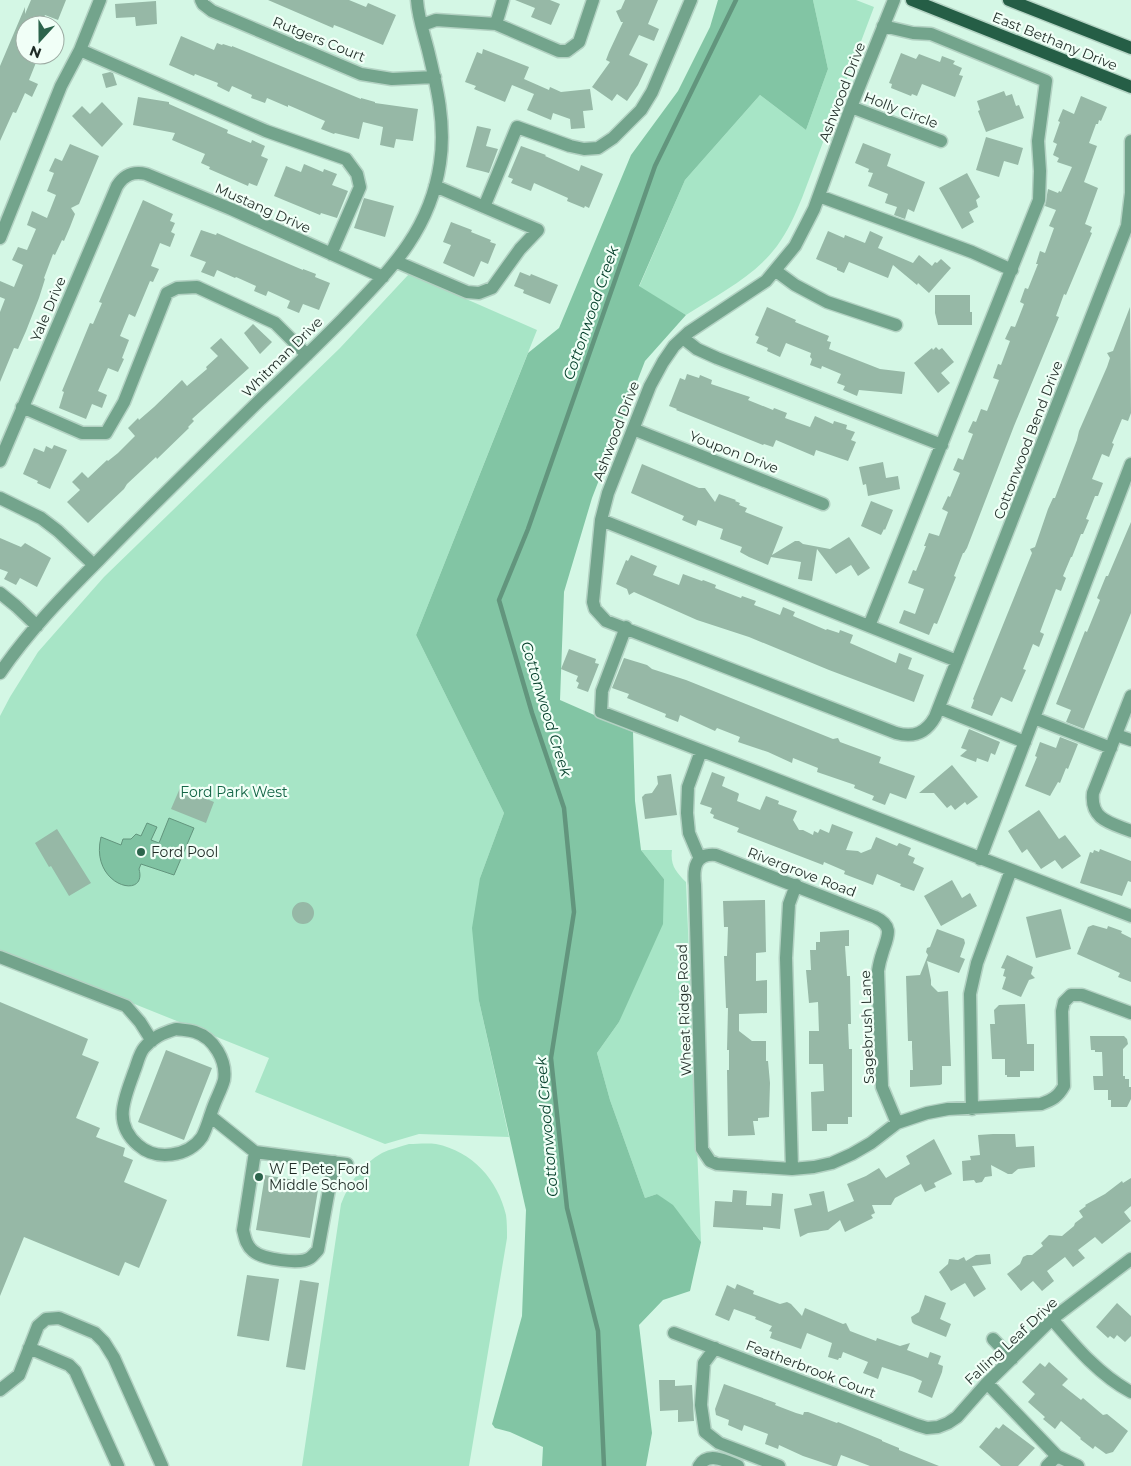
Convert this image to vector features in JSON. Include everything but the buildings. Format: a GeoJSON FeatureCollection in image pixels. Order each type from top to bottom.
{"type":"FeatureCollection","features":[{"type":"Feature","properties":{"kind":"main road","name":"East Bethany Drive"},"geometry":{"type":"LineString","coordinates":[[912,0],[1131,87]]}},
{"type":"Feature","properties":{"kind":"main road","name":"East Bethany Drive"},"geometry":{"type":"LineString","coordinates":[[1009,0],[1131,48]]}},
{"type":"Feature","properties":{"kind":"street"},"geometry":{"type":"LineString","coordinates":[[0,238],[61,86],[80,50],[100,0]]}},
{"type":"Feature","properties":{"kind":"street","name":"Rutgers Court"},"geometry":{"type":"LineString","coordinates":[[201,0],[212,11],[362,74],[392,79],[435,76]]}},
{"type":"Feature","properties":{"kind":"street","name":"Whitman Drive"},"geometry":{"type":"LineString","coordinates":[[0,673],[10,657],[36,626],[152,504],[306,355],[383,277],[397,262],[415,235],[435,186],[440,162],[442,131],[440,100],[417,0]]}},
{"type":"Feature","properties":{"kind":"street"},"geometry":{"type":"LineString","coordinates":[[496,24],[503,0]]}},
{"type":"Feature","properties":{"kind":"street"},"geometry":{"type":"LineString","coordinates":[[422,25],[436,20],[496,24],[559,51],[567,51],[579,42],[593,0]]}},
{"type":"Feature","properties":{"kind":"street"},"geometry":{"type":"LineString","coordinates":[[484,207],[517,127],[570,146],[584,149],[598,148],[618,133],[641,110],[652,92],[690,0]]}},
{"type":"Feature","properties":{"kind":"street","name":"Ashwood Drive"},"geometry":{"type":"LineString","coordinates":[[894,0],[814,209],[795,246],[776,271],[759,287],[705,322],[674,346],[656,374],[608,493],[601,520],[593,602],[595,609],[606,621],[896,733],[915,735]]}},
{"type":"Feature","properties":{"kind":"street"},"geometry":{"type":"LineString","coordinates":[[869,626],[1039,200],[1040,170],[1038,141],[1046,81],[931,34],[913,33],[883,26]]}},
{"type":"Feature","properties":{"kind":"street"},"geometry":{"type":"LineString","coordinates":[[80,50],[266,131],[346,159],[357,174],[360,187],[331,254]]}},
{"type":"Feature","properties":{"kind":"street","name":"Holly Circle"},"geometry":{"type":"LineString","coordinates":[[852,107],[941,141]]}},
{"type":"Feature","properties":{"kind":"street","name":"Cottonwood Bend Drive"},"geometry":{"type":"LineString","coordinates":[[915,735],[924,731],[930,725],[939,708],[1127,226],[1131,193],[1131,141]]}},
{"type":"Feature","properties":{"kind":"street","name":"Mustang Drive"},"geometry":{"type":"LineString","coordinates":[[130,174],[146,174],[231,209],[383,277]]}},
{"type":"Feature","properties":{"kind":"street","name":"Yale Drive"},"geometry":{"type":"LineString","coordinates":[[0,461],[117,186],[121,180],[130,174]]}},
{"type":"Feature","properties":{"kind":"street"},"geometry":{"type":"LineString","coordinates":[[397,262],[467,292],[479,293],[492,288],[520,249],[538,230],[435,186]]}},
{"type":"Feature","properties":{"kind":"street"},"geometry":{"type":"LineString","coordinates":[[819,196],[972,252],[1012,270]]}},
{"type":"Feature","properties":{"kind":"street"},"geometry":{"type":"LineString","coordinates":[[776,271],[795,285],[827,302],[896,325]]}},
{"type":"Feature","properties":{"kind":"street"},"geometry":{"type":"LineString","coordinates":[[22,408],[82,433],[106,433],[124,402],[167,293],[176,288],[197,287],[275,323],[306,355]]}},
{"type":"Feature","properties":{"kind":"street"},"geometry":{"type":"LineString","coordinates":[[683,338],[697,349],[717,358],[942,445]]}},
{"type":"Feature","properties":{"kind":"street","name":"Youpon Drive"},"geometry":{"type":"LineString","coordinates":[[633,429],[823,504]]}},
{"type":"Feature","properties":{"kind":"street"},"geometry":{"type":"LineString","coordinates":[[980,859],[1131,464]]}},
{"type":"Feature","properties":{"kind":"street"},"geometry":{"type":"LineString","coordinates":[[0,498],[41,518],[58,531],[94,565]]}},
{"type":"Feature","properties":{"kind":"street"},"geometry":{"type":"LineString","coordinates":[[601,520],[957,661]]}},
{"type":"Feature","properties":{"kind":"street"},"geometry":{"type":"LineString","coordinates":[[0,593],[36,626]]}},
{"type":"Feature","properties":{"kind":"street"},"geometry":{"type":"LineString","coordinates":[[626,628],[602,691],[601,712],[1131,916]]}},
{"type":"Feature","properties":{"kind":"street"},"geometry":{"type":"LineString","coordinates":[[1131,696],[1093,793],[1094,808],[1104,820],[1131,831]]}},
{"type":"Feature","properties":{"kind":"street"},"geometry":{"type":"LineString","coordinates":[[939,708],[1024,742]]}},
{"type":"Feature","properties":{"kind":"street"},"geometry":{"type":"LineString","coordinates":[[1034,718],[1111,748]]}},
{"type":"Feature","properties":{"kind":"street"},"geometry":{"type":"LineString","coordinates":[[1116,735],[1131,740]]}},
{"type":"Feature","properties":{"kind":"street"},"geometry":{"type":"LineString","coordinates":[[700,751],[688,787],[687,813],[689,833],[700,859]]}},
{"type":"Feature","properties":{"kind":"street","name":"Rivergrove Road"},"geometry":{"type":"LineString","coordinates":[[700,859],[705,856],[716,855],[875,916],[881,919],[888,929]]}},
{"type":"Feature","properties":{"kind":"street","name":"Wheat Ridge Road"},"geometry":{"type":"LineString","coordinates":[[700,859],[694,874],[702,1149],[710,1161],[717,1164],[792,1169]]}},
{"type":"Feature","properties":{"kind":"street"},"geometry":{"type":"LineString","coordinates":[[972,1109],[970,994],[977,963],[1011,870]]}},
{"type":"Feature","properties":{"kind":"street"},"geometry":{"type":"LineString","coordinates":[[796,885],[789,904],[786,958],[792,1169],[832,1162],[852,1154],[896,1122],[927,1113],[948,1109],[1040,1104],[1053,1100],[1064,1086],[1062,1011],[1064,1002],[1072,995],[1082,995],[1131,1013]]}},
{"type":"Feature","properties":{"kind":"street","name":"Sagebrush Lane"},"geometry":{"type":"LineString","coordinates":[[888,929],[887,942],[880,958],[878,971],[882,1087],[896,1122]]}},
{"type":"Feature","properties":{"kind":"street"},"geometry":{"type":"LineString","coordinates":[[0,957],[126,1006],[152,1040]]}},
{"type":"Feature","properties":{"kind":"street"},"geometry":{"type":"LineString","coordinates":[[176,1029],[196,1032],[212,1043],[222,1060],[224,1080],[202,1136],[192,1146],[180,1153],[166,1155],[152,1153],[138,1146],[128,1135],[123,1120],[122,1106],[143,1049],[152,1040],[158,1035],[176,1029]]}},
{"type":"Feature","properties":{"kind":"street"},"geometry":{"type":"LineString","coordinates":[[210,1116],[255,1152],[341,1163],[318,1250],[310,1258],[300,1262],[266,1257],[254,1252],[246,1242],[243,1230],[255,1152]]}},
{"type":"Feature","properties":{"kind":"street","name":"Falling Leaf Drive"},"geometry":{"type":"LineString","coordinates":[[938,1427],[957,1417],[987,1383],[1052,1320],[1130,1262]]}},
{"type":"Feature","properties":{"kind":"street"},"geometry":{"type":"LineString","coordinates":[[0,1390],[19,1375],[38,1326],[46,1319],[59,1318],[96,1333],[114,1358],[162,1466]]}},
{"type":"Feature","properties":{"kind":"street"},"geometry":{"type":"LineString","coordinates":[[1052,1320],[1101,1372],[1131,1392]]}},
{"type":"Feature","properties":{"kind":"street","name":"Featherbrook Court"},"geometry":{"type":"LineString","coordinates":[[674,1333],[917,1425],[927,1428],[938,1427]]}},
{"type":"Feature","properties":{"kind":"street"},"geometry":{"type":"LineString","coordinates":[[993,1339],[1012,1359]]}},
{"type":"Feature","properties":{"kind":"street"},"geometry":{"type":"LineString","coordinates":[[29,1348],[70,1365],[75,1371],[118,1466]]}},
{"type":"Feature","properties":{"kind":"street"},"geometry":{"type":"LineString","coordinates":[[715,1348],[704,1364],[701,1405],[705,1432],[719,1443],[779,1466]]}},
{"type":"Feature","properties":{"kind":"street"},"geometry":{"type":"LineString","coordinates":[[987,1383],[1057,1456],[1078,1466]]}},
{"type":"Feature","properties":{"kind":"street"},"geometry":{"type":"LineString","coordinates":[[1047,1466],[1057,1456]]}},
{"type":"Feature","properties":{"kind":"street"},"geometry":{"type":"LineString","coordinates":[[699,1466],[701,1462],[708,1458],[719,1458],[738,1466]]}},
{"type":"Feature","properties":{"kind":"green space"},"geometry":{"type":"Polygon","coordinates":[[[813,0],[856,0],[874,7],[802,198],[785,235],[768,257],[747,276],[686,315],[639,287],[685,180],[760,95],[806,130],[828,69],[813,0]]]}},
{"type":"Feature","properties":{"kind":"green space","name":"Ford Park West"},"geometry":{"type":"Polygon","coordinates":[[[409,274],[537,330],[416,635],[504,813],[480,878],[479,1001],[509,1137],[419,1134],[385,1144],[255,1092],[269,1058],[0,950],[0,716],[38,652],[104,577],[340,348],[409,274]]]}},
{"type":"Feature","properties":{"kind":"green space"},"geometry":{"type":"Polygon","coordinates":[[[641,850],[672,850],[674,868],[686,882],[701,1242],[681,1216],[657,1194],[645,1198],[610,1100],[597,1053],[619,1022],[664,879],[641,850]]]}},
{"type":"Feature","properties":{"kind":"green space"},"geometry":{"type":"Polygon","coordinates":[[[409,1144],[436,1144],[461,1153],[472,1160],[482,1169],[497,1190],[506,1215],[507,1238],[469,1466],[302,1466],[341,1204],[352,1182],[362,1168],[382,1153],[409,1144]]]}},
{"type":"Feature","properties":{"kind":"shaded area"},"geometry":{"type":"Polygon","coordinates":[[[718,0],[813,0],[828,69],[806,130],[760,95],[685,180],[639,286],[686,315],[645,361],[592,498],[564,592],[560,700],[633,732],[635,801],[641,850],[664,879],[663,924],[619,1022],[597,1053],[610,1100],[645,1198],[657,1194],[673,1205],[701,1242],[690,1291],[663,1300],[639,1325],[652,1433],[646,1466],[542,1466],[543,1447],[510,1432],[495,1428],[492,1424],[522,1316],[526,1210],[479,1001],[472,928],[480,878],[504,813],[416,635],[528,353],[559,328],[631,155],[678,91],[710,27],[718,0]]]}},
{"type":"Feature","properties":{"kind":"shaded area","name":"Ford Pool"},"geometry":{"type":"Polygon","coordinates":[[[169,818],[194,828],[174,875],[141,864],[139,879],[135,884],[128,886],[110,877],[103,867],[100,854],[101,837],[121,845],[123,839],[131,839],[136,834],[141,836],[147,823],[157,827],[151,840],[159,843],[169,818]]]}},
{"type":"Feature","properties":{"kind":"waterway","name":"Cottonwood Creek"},"geometry":{"type":"LineString","coordinates":[[604,1466],[598,1331],[567,1208],[551,1058],[574,912],[564,808],[532,713],[499,600],[528,529],[655,166],[736,0]]}},
{"type":"Feature","properties":{"kind":"place","name":"Ford Pool"},"geometry":{"type":"Point","coordinates":[141,852]}},
{"type":"Feature","properties":{"kind":"place","name":"W E Pete Ford Middle School"},"geometry":{"type":"Point","coordinates":[259,1177]}}]}
